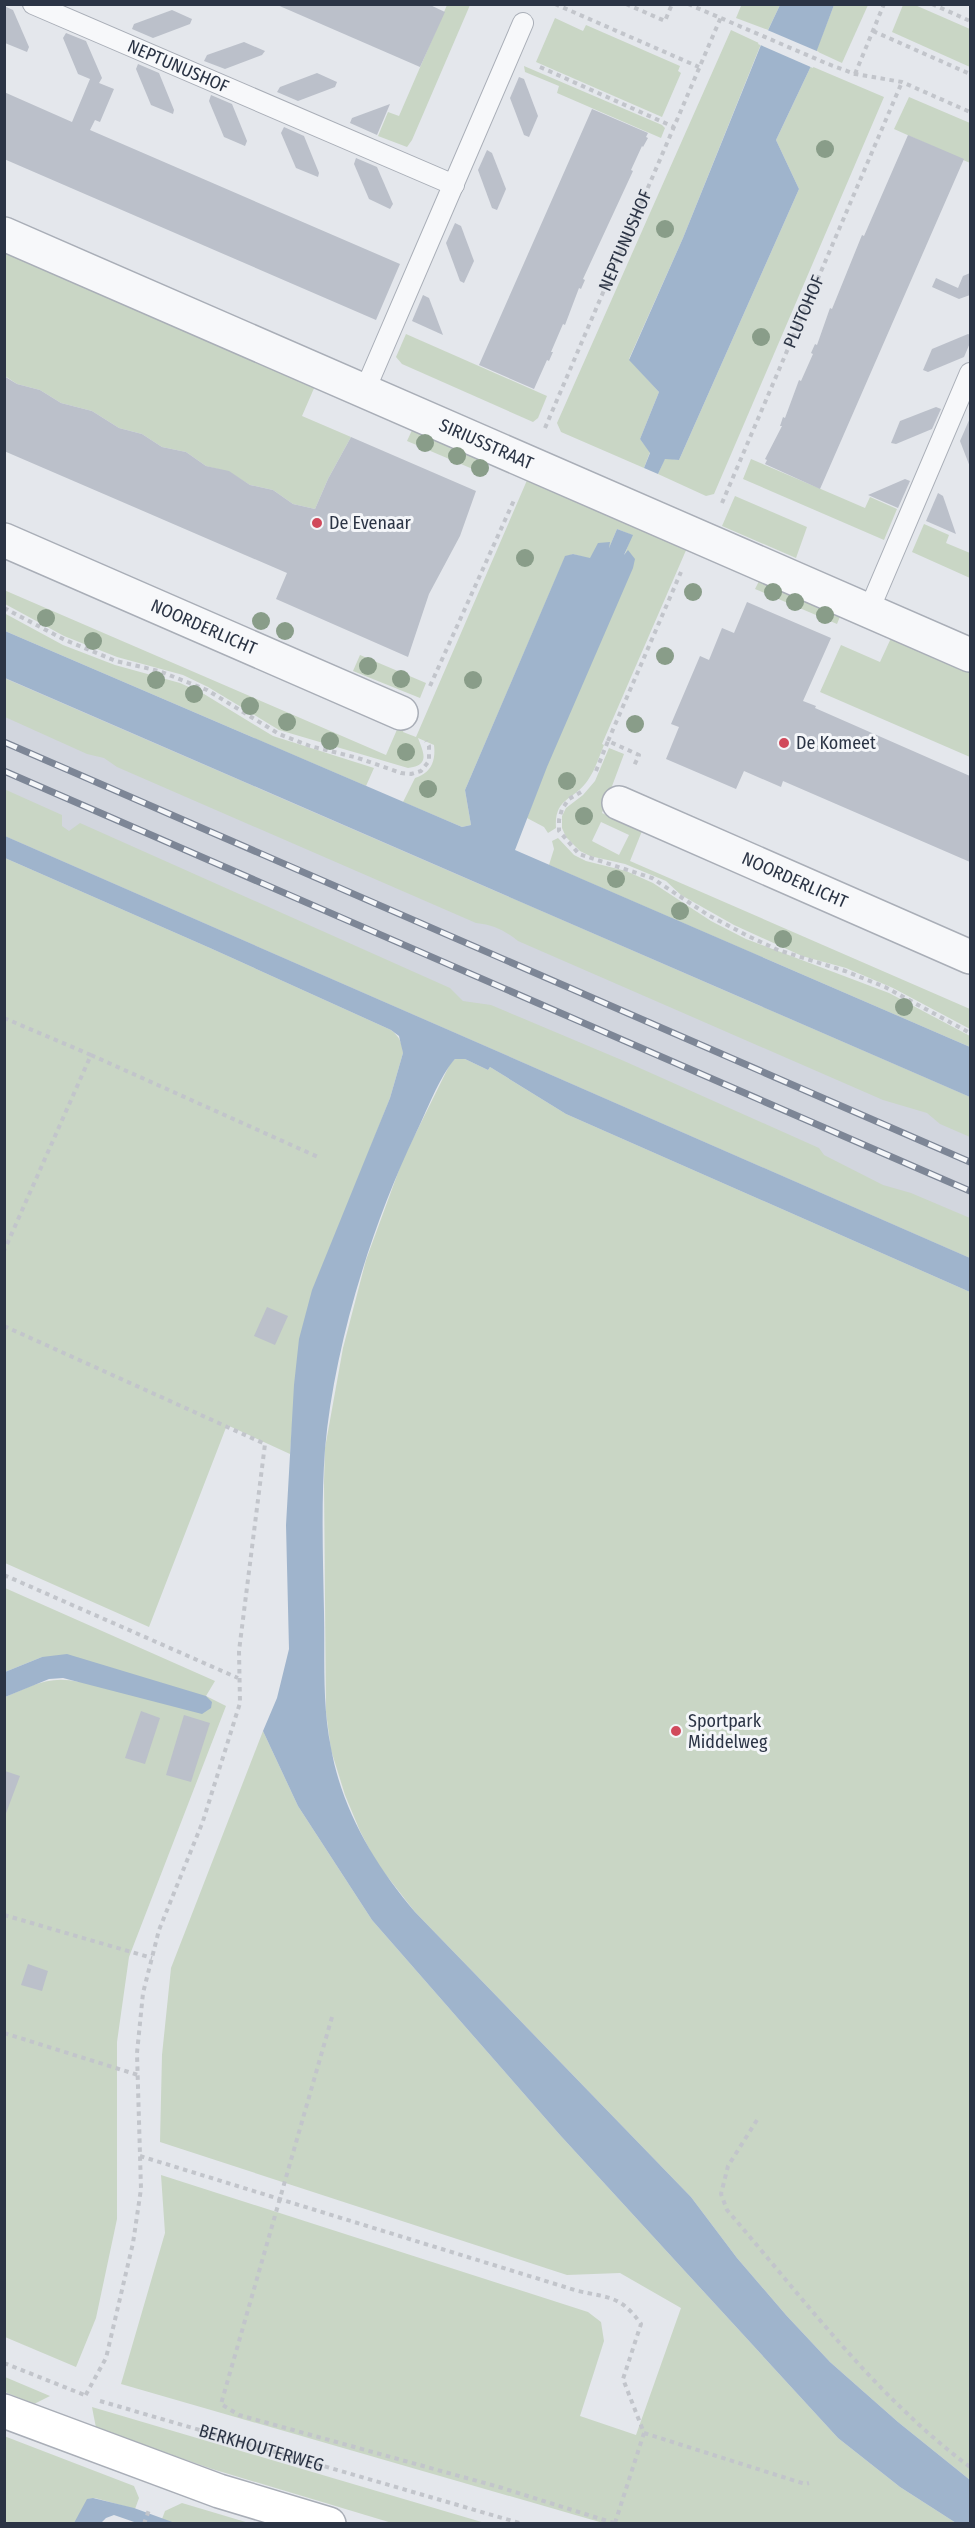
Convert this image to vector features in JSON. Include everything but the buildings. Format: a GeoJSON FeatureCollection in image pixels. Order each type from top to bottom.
{"type":"FeatureCollection","features":[{"type":"Feature","properties":{"kind":"main road"},"geometry":{"type":"LineString","coordinates":[[4,2411],[219,2491],[329,2523]]}},
{"type":"Feature","properties":{"kind":"street","name":"SIRIUSSTRAAT"},"geometry":{"type":"LineString","coordinates":[[4,234],[970,655]]}},
{"type":"Feature","properties":{"kind":"street","name":"NOORDERLICHT"},"geometry":{"type":"LineString","coordinates":[[4,540],[401,713]]}},
{"type":"Feature","properties":{"kind":"street","name":"NOORDERLICHT"},"geometry":{"type":"LineString","coordinates":[[619,803],[970,957]]}},
{"type":"Feature","properties":{"kind":"lane","name":"NEPTUNUSHOF"},"geometry":{"type":"LineString","coordinates":[[33,4],[454,185]]}},
{"type":"Feature","properties":{"kind":"lane"},"geometry":{"type":"LineString","coordinates":[[365,390],[523,24]]}},
{"type":"Feature","properties":{"kind":"lane"},"geometry":{"type":"LineString","coordinates":[[869,610],[970,374]]}},
{"type":"Feature","properties":{"kind":"path"},"geometry":{"type":"LineString","coordinates":[[555,4],[699,68]]}},
{"type":"Feature","properties":{"kind":"path"},"geometry":{"type":"LineString","coordinates":[[626,4],[665,21],[672,4]]}},
{"type":"Feature","properties":{"kind":"path"},"geometry":{"type":"LineString","coordinates":[[688,4],[828,64],[855,74],[902,82],[970,112]]}},
{"type":"Feature","properties":{"kind":"path"},"geometry":{"type":"LineString","coordinates":[[855,74],[884,4]]}},
{"type":"Feature","properties":{"kind":"path"},"geometry":{"type":"LineString","coordinates":[[932,4],[970,21]]}},
{"type":"Feature","properties":{"kind":"path","name":"NEPTUNUSHOF"},"geometry":{"type":"LineString","coordinates":[[531,462],[721,17]]}},
{"type":"Feature","properties":{"kind":"path"},"geometry":{"type":"LineString","coordinates":[[873,32],[970,74]]}},
{"type":"Feature","properties":{"kind":"path"},"geometry":{"type":"LineString","coordinates":[[510,54],[674,127]]}},
{"type":"Feature","properties":{"kind":"path","name":"PLUTOHOF"},"geometry":{"type":"LineString","coordinates":[[706,539],[902,82]]}},
{"type":"Feature","properties":{"kind":"path"},"geometry":{"type":"LineString","coordinates":[[429,687],[531,462]]}},
{"type":"Feature","properties":{"kind":"path"},"geometry":{"type":"LineString","coordinates":[[608,741],[689,553],[706,539]]}},
{"type":"Feature","properties":{"kind":"path"},"geometry":{"type":"LineString","coordinates":[[4,608],[65,640],[117,661],[159,672],[207,690],[279,734],[310,746],[411,774],[421,771],[429,761],[429,746],[424,737]]}},
{"type":"Feature","properties":{"kind":"path"},"geometry":{"type":"LineString","coordinates":[[4,1018],[318,1157]]}},
{"type":"Feature","properties":{"kind":"path"},"geometry":{"type":"LineString","coordinates":[[4,1251],[92,1055]]}},
{"type":"Feature","properties":{"kind":"path"},"geometry":{"type":"LineString","coordinates":[[4,1326],[265,1444],[239,1651],[240,1703],[202,1821],[159,1930],[143,1993],[137,2053],[141,2189],[133,2243],[106,2358],[85,2395],[68,2436]]}},
{"type":"Feature","properties":{"kind":"path"},"geometry":{"type":"LineString","coordinates":[[4,1575],[238,1678]]}},
{"type":"Feature","properties":{"kind":"path"},"geometry":{"type":"LineString","coordinates":[[4,1915],[152,1958]]}},
{"type":"Feature","properties":{"kind":"path"},"geometry":{"type":"LineString","coordinates":[[140,2156],[280,2199],[578,2292],[617,2299],[631,2310],[641,2324],[623,2379],[644,2433],[616,2523],[499,2487],[239,2415],[222,2404],[280,2199],[332,2017]]}},
{"type":"Feature","properties":{"kind":"path"},"geometry":{"type":"LineString","coordinates":[[4,2033],[138,2075]]}},
{"type":"Feature","properties":{"kind":"path"},"geometry":{"type":"LineString","coordinates":[[757,2120],[728,2166],[721,2194],[727,2210],[848,2351],[906,2412],[970,2467]]}},
{"type":"Feature","properties":{"kind":"path","name":"BERKHOUTERWEG"},"geometry":{"type":"LineString","coordinates":[[4,2363],[85,2395],[523,2523]]}},
{"type":"Feature","properties":{"kind":"path"},"geometry":{"type":"LineString","coordinates":[[644,2433],[805,2484],[809,2483]]}},
{"type":"Feature","properties":{"kind":"shaded area"},"geometry":{"type":"Polygon","coordinates":[[[5,678],[970,1097],[970,1258],[5,836],[5,678]]]}},
{"type":"Feature","properties":{"kind":"green space"},"geometry":{"type":"Polygon","coordinates":[[[447,5],[470,5],[412,140],[407,147],[378,136],[388,112],[399,116],[447,5]]]}},
{"type":"Feature","properties":{"kind":"green space"},"geometry":{"type":"Polygon","coordinates":[[[738,5],[780,5],[768,30],[736,18],[741,6],[738,5]]]}},
{"type":"Feature","properties":{"kind":"green space"},"geometry":{"type":"Polygon","coordinates":[[[834,5],[868,5],[842,63],[816,51],[834,5]]]}},
{"type":"Feature","properties":{"kind":"green space"},"geometry":{"type":"Polygon","coordinates":[[[903,5],[915,5],[970,29],[970,67],[892,32],[903,5]]]}},
{"type":"Feature","properties":{"kind":"green space"},"geometry":{"type":"Polygon","coordinates":[[[555,18],[583,31],[586,25],[680,66],[678,71],[681,73],[662,117],[536,62],[555,18]]]}},
{"type":"Feature","properties":{"kind":"green space"},"geometry":{"type":"Polygon","coordinates":[[[731,30],[761,44],[683,238],[629,359],[659,392],[640,439],[650,452],[644,468],[561,432],[557,423],[731,30]]]}},
{"type":"Feature","properties":{"kind":"green space"},"geometry":{"type":"Polygon","coordinates":[[[524,66],[662,125],[665,128],[661,138],[557,93],[559,86],[525,72],[524,66]]]}},
{"type":"Feature","properties":{"kind":"green space"},"geometry":{"type":"Polygon","coordinates":[[[811,66],[884,97],[714,494],[706,496],[658,474],[665,458],[679,460],[799,189],[776,140],[811,66]]]}},
{"type":"Feature","properties":{"kind":"green space"},"geometry":{"type":"Polygon","coordinates":[[[909,97],[970,123],[970,163],[894,129],[909,97]]]}},
{"type":"Feature","properties":{"kind":"green space"},"geometry":{"type":"Polygon","coordinates":[[[4,251],[315,386],[302,416],[351,437],[315,509],[293,504],[273,490],[250,485],[229,472],[206,466],[186,452],[162,447],[142,434],[119,428],[92,411],[61,403],[40,390],[17,384],[5,376],[4,251]]]}},
{"type":"Feature","properties":{"kind":"green space"},"geometry":{"type":"Polygon","coordinates":[[[406,334],[547,396],[538,418],[533,422],[402,364],[396,357],[406,334]]]}},
{"type":"Feature","properties":{"kind":"green space"},"geometry":{"type":"Polygon","coordinates":[[[413,428],[488,460],[482,473],[407,441],[413,428]]]}},
{"type":"Feature","properties":{"kind":"green space"},"geometry":{"type":"Polygon","coordinates":[[[751,459],[865,508],[870,497],[897,509],[884,540],[743,479],[751,459]]]}},
{"type":"Feature","properties":{"kind":"green space"},"geometry":{"type":"Polygon","coordinates":[[[528,478],[687,548],[602,744],[604,745],[593,772],[583,787],[566,800],[558,810],[556,828],[548,833],[544,827],[527,818],[632,535],[617,529],[609,548],[607,548],[609,543],[590,559],[573,554],[565,557],[465,790],[471,825],[462,827],[403,802],[415,778],[429,770],[434,756],[434,745],[418,738],[424,758],[420,764],[408,768],[279,730],[208,687],[183,675],[117,657],[64,636],[5,604],[4,590],[386,755],[399,725],[404,729],[403,732],[416,737],[528,478]]]}},
{"type":"Feature","properties":{"kind":"green space"},"geometry":{"type":"Polygon","coordinates":[[[735,496],[807,527],[796,558],[722,526],[735,496]]]}},
{"type":"Feature","properties":{"kind":"green space"},"geometry":{"type":"Polygon","coordinates":[[[924,524],[949,535],[946,543],[970,553],[970,578],[912,552],[924,524]]]}},
{"type":"Feature","properties":{"kind":"green space"},"geometry":{"type":"Polygon","coordinates":[[[760,579],[841,614],[837,624],[755,589],[760,579]]]}},
{"type":"Feature","properties":{"kind":"green space"},"geometry":{"type":"Polygon","coordinates":[[[4,613],[63,645],[115,665],[180,683],[204,694],[273,736],[374,768],[366,786],[5,631],[4,613]]]}},
{"type":"Feature","properties":{"kind":"green space"},"geometry":{"type":"Polygon","coordinates":[[[892,636],[970,671],[970,757],[820,692],[841,645],[880,662],[892,636]]]}},
{"type":"Feature","properties":{"kind":"green space"},"geometry":{"type":"Polygon","coordinates":[[[360,655],[426,683],[420,698],[353,671],[360,655]]]}},
{"type":"Feature","properties":{"kind":"green space"},"geometry":{"type":"Polygon","coordinates":[[[4,678],[970,1097],[970,1137],[940,1124],[927,1113],[883,1100],[518,941],[498,929],[476,923],[117,767],[104,758],[87,754],[5,717],[4,678]]]}},
{"type":"Feature","properties":{"kind":"green space"},"geometry":{"type":"Polygon","coordinates":[[[609,748],[624,754],[602,813],[642,831],[630,861],[970,1009],[970,1029],[893,988],[846,968],[802,956],[734,925],[681,895],[666,881],[625,864],[590,856],[580,851],[566,837],[562,828],[562,816],[566,808],[583,795],[595,781],[609,748]],[[601,822],[592,841],[619,855],[629,835],[601,822]]]}},
{"type":"Feature","properties":{"kind":"green space"},"geometry":{"type":"Polygon","coordinates":[[[4,789],[62,815],[62,826],[69,831],[80,823],[450,988],[463,1001],[491,1005],[624,1061],[819,1148],[824,1155],[883,1185],[911,1193],[970,1218],[970,1258],[5,836],[4,789]]]}},
{"type":"Feature","properties":{"kind":"green space"},"geometry":{"type":"Polygon","coordinates":[[[558,838],[574,855],[586,861],[626,871],[653,883],[711,921],[746,939],[889,993],[970,1036],[970,1047],[549,865],[554,849],[552,841],[558,838]]]}},
{"type":"Feature","properties":{"kind":"green space"},"geometry":{"type":"Polygon","coordinates":[[[5,858],[391,1030],[402,1046],[403,1053],[390,1098],[343,1217],[292,1428],[290,1454],[227,1425],[149,1627],[5,1563],[5,858]]]}},
{"type":"Feature","properties":{"kind":"green space","name":"Sportpark Middelweg"},"geometry":{"type":"Polygon","coordinates":[[[455,1059],[465,1059],[488,1070],[490,1067],[566,1114],[970,1292],[970,2480],[898,2422],[830,2362],[737,2258],[691,2197],[415,1912],[376,1862],[345,1795],[331,1750],[326,1712],[325,1448],[343,1348],[366,1260],[403,1159],[450,1064],[455,1059]]]}},
{"type":"Feature","properties":{"kind":"green space"},"geometry":{"type":"Polygon","coordinates":[[[5,1588],[215,1681],[206,1696],[226,1706],[129,1957],[117,2042],[117,2219],[96,2318],[76,2367],[5,2337],[5,1697],[50,1681],[79,1682],[42,1657],[5,1672],[5,1588]]]}},
{"type":"Feature","properties":{"kind":"green space"},"geometry":{"type":"Polygon","coordinates":[[[263,1731],[298,1806],[372,1920],[560,2135],[838,2438],[900,2487],[956,2523],[603,2523],[121,2384],[165,2233],[161,2175],[588,2312],[601,2322],[604,2341],[580,2416],[636,2435],[681,2308],[620,2273],[567,2275],[160,2142],[162,2055],[171,1968],[263,1731]]]}},
{"type":"Feature","properties":{"kind":"green space"},"geometry":{"type":"Polygon","coordinates":[[[4,2377],[50,2396],[34,2404],[5,2392],[4,2377]]]}},
{"type":"Feature","properties":{"kind":"green space"},"geometry":{"type":"Polygon","coordinates":[[[92,2407],[485,2523],[392,2523],[212,2469],[96,2428],[92,2407]]]}},
{"type":"Feature","properties":{"kind":"green space"},"geometry":{"type":"Polygon","coordinates":[[[4,2436],[134,2486],[139,2498],[135,2509],[95,2498],[88,2499],[75,2523],[5,2523],[4,2436]]]}},
{"type":"Feature","properties":{"kind":"green space"},"geometry":{"type":"Polygon","coordinates":[[[182,2503],[249,2523],[175,2524],[162,2519],[165,2511],[182,2503]]]}},
{"type":"Feature","properties":{"kind":"water"},"geometry":{"type":"Polygon","coordinates":[[[780,5],[834,5],[811,66],[776,140],[799,189],[679,460],[665,459],[658,474],[644,468],[650,453],[640,439],[659,392],[629,360],[683,238],[761,45],[780,5]]]}},
{"type":"Feature","properties":{"kind":"water"},"geometry":{"type":"Polygon","coordinates":[[[617,529],[633,535],[624,555],[628,550],[635,559],[633,568],[547,767],[515,850],[970,1047],[970,1097],[5,678],[5,631],[462,827],[471,825],[465,790],[565,556],[573,554],[590,558],[598,543],[610,542],[609,548],[617,529]]]}},
{"type":"Feature","properties":{"kind":"water"},"geometry":{"type":"Polygon","coordinates":[[[5,836],[970,1258],[970,1292],[566,1114],[490,1067],[488,1070],[465,1059],[455,1059],[438,1085],[399,1171],[357,1288],[346,1329],[330,1410],[325,1449],[323,1530],[324,1681],[328,1731],[343,1793],[362,1836],[374,1856],[415,1912],[691,2197],[737,2258],[830,2362],[898,2422],[970,2480],[970,2523],[956,2523],[900,2487],[838,2438],[560,2135],[372,1920],[298,1806],[263,1731],[277,1698],[289,1649],[286,1525],[299,1339],[312,1290],[390,1098],[403,1053],[399,1036],[391,1030],[210,948],[5,858],[5,836]]]}},
{"type":"Feature","properties":{"kind":"water"},"geometry":{"type":"Polygon","coordinates":[[[67,1654],[206,1696],[212,1702],[211,1708],[202,1714],[63,1678],[49,1679],[5,1697],[5,1672],[42,1657],[67,1654]]]}},
{"type":"Feature","properties":{"kind":"water"},"geometry":{"type":"Polygon","coordinates":[[[93,2498],[134,2508],[175,2523],[137,2523],[114,2515],[101,2523],[74,2523],[87,2499],[93,2498]]]}},
{"type":"Feature","properties":{"kind":"pier"},"geometry":{"type":"Polygon","coordinates":[[[765,29],[819,52],[813,68],[758,44],[765,29]]]}},
{"type":"Feature","properties":{"kind":"railway"},"geometry":{"type":"LineString","coordinates":[[4,742],[970,1162]]}},
{"type":"Feature","properties":{"kind":"railway"},"geometry":{"type":"LineString","coordinates":[[4,771],[970,1191]]}},
{"type":"Feature","properties":{"kind":"place","name":"De Evenaar"},"geometry":{"type":"Point","coordinates":[317,523]}},
{"type":"Feature","properties":{"kind":"place","name":"De Komeet"},"geometry":{"type":"Point","coordinates":[784,743]}},
{"type":"Feature","properties":{"kind":"place","name":"Sportpark Middelweg"},"geometry":{"type":"Point","coordinates":[676,1731]}}]}
